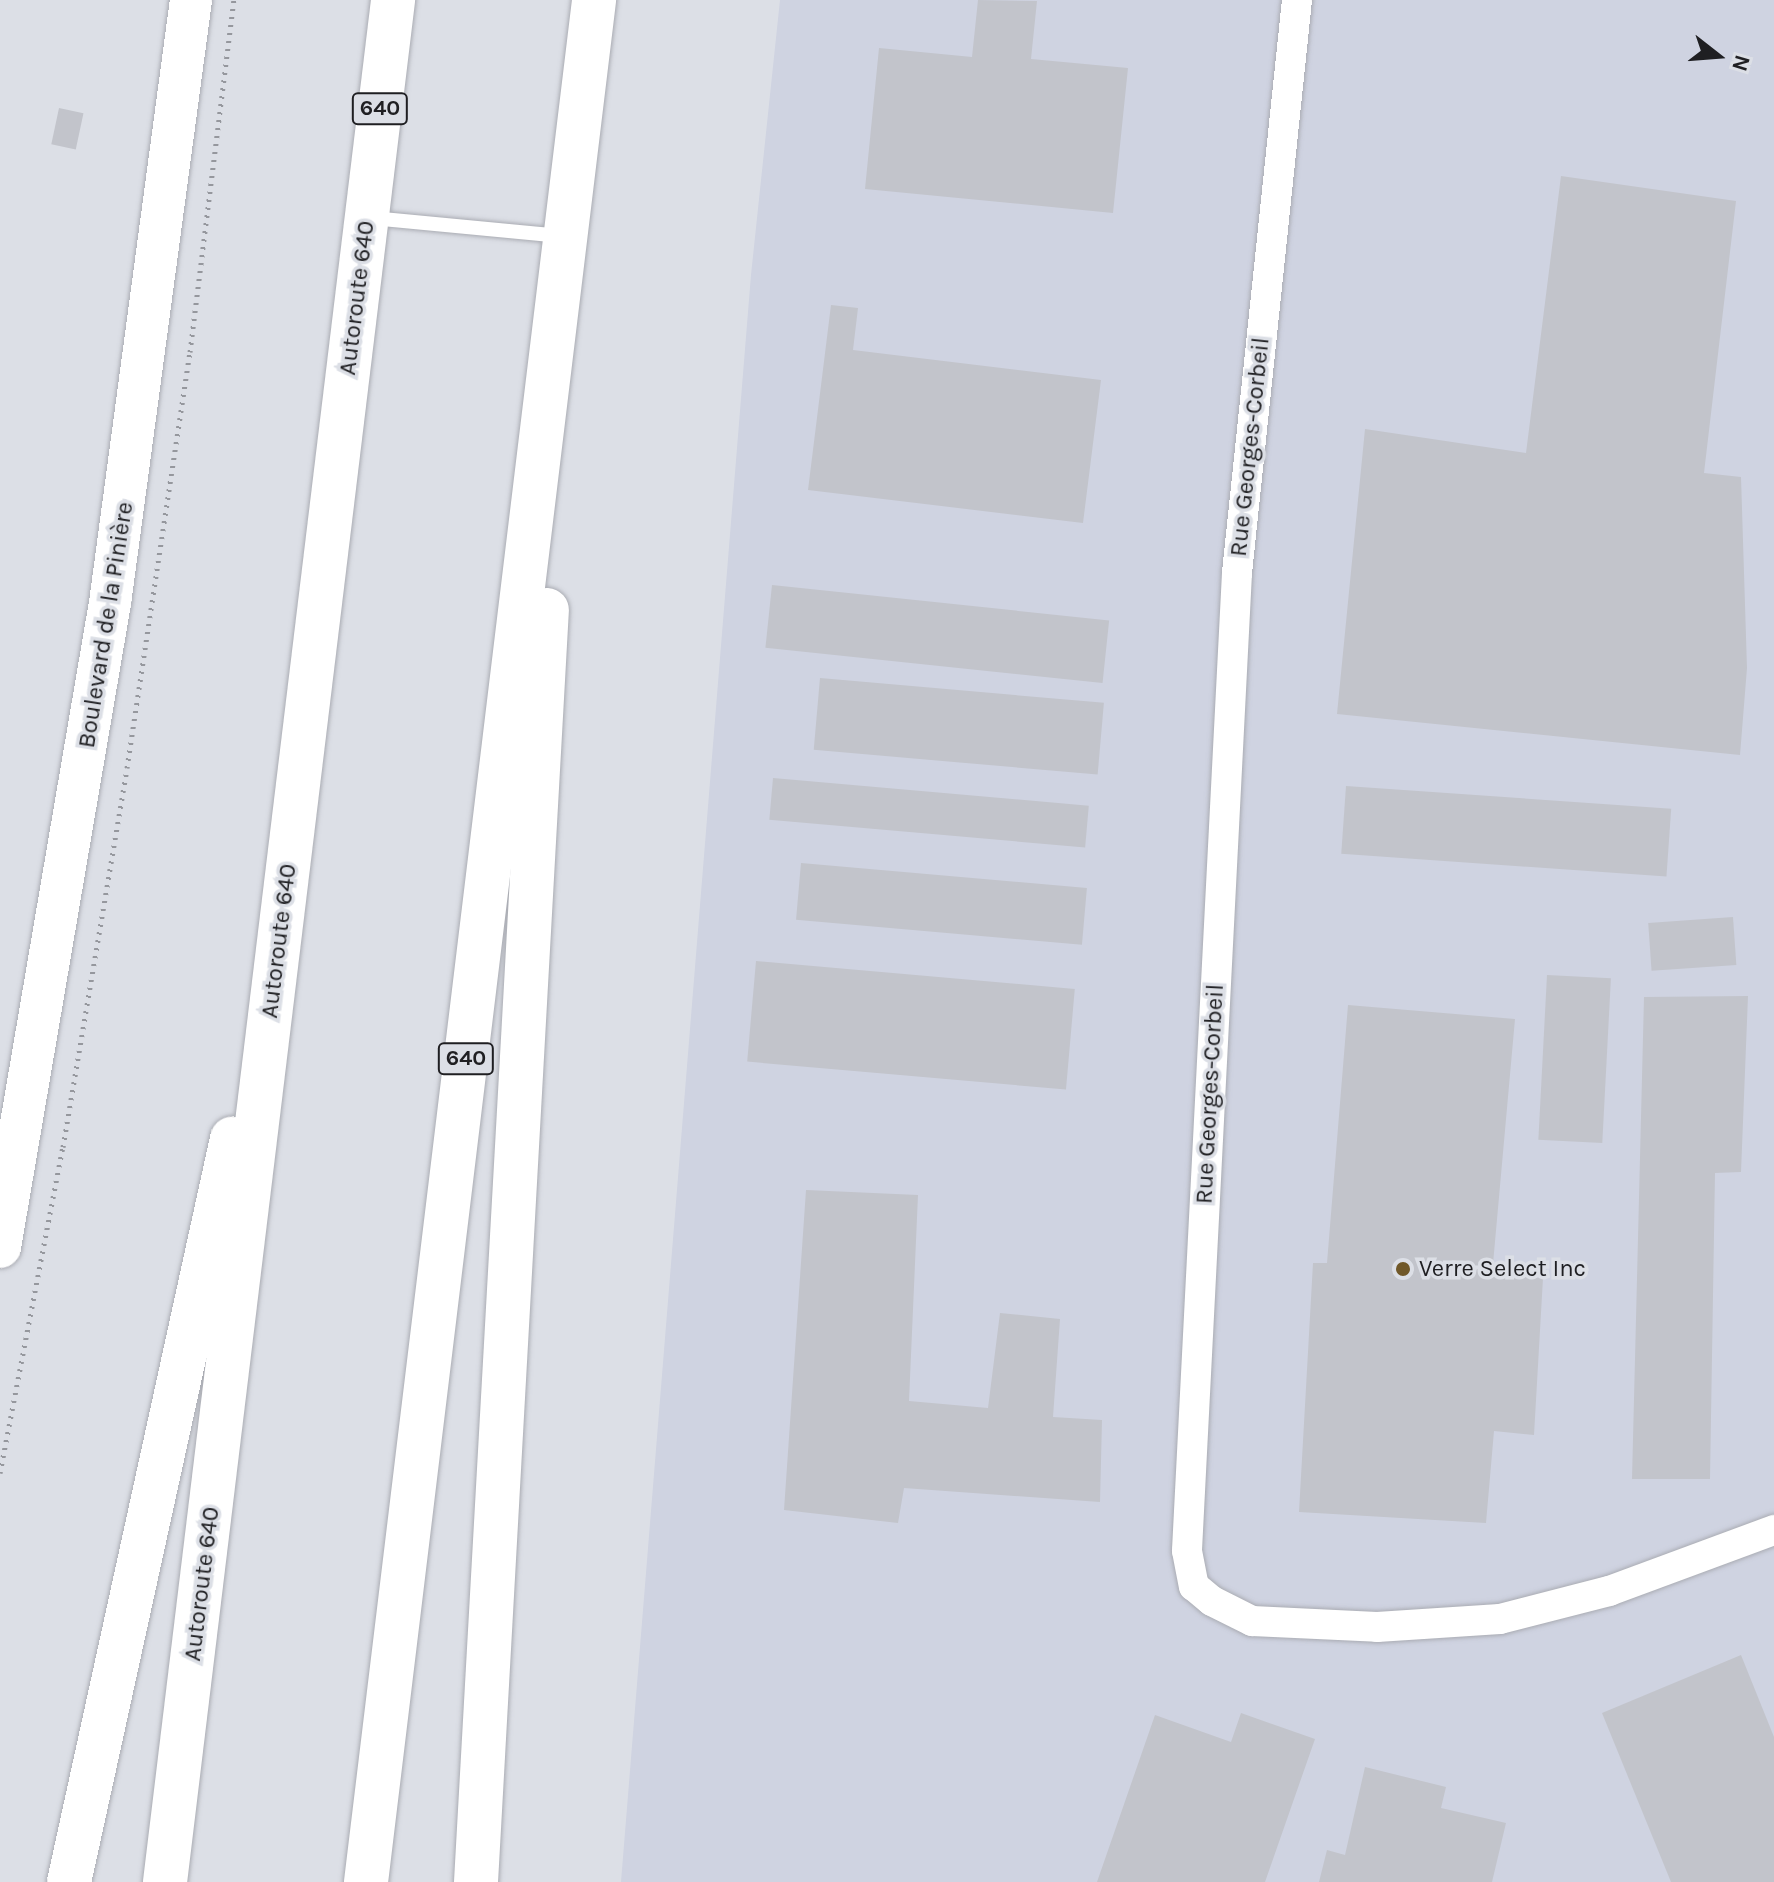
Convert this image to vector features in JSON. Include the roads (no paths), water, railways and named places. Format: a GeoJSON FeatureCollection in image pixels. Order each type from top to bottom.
{"type":"FeatureCollection","features":[{"type":"Feature","properties":{"kind":"highway","name":"Autoroute 640"},"geometry":{"type":"LineString","coordinates":[[165,1882],[393,0]]}},
{"type":"Feature","properties":{"kind":"highway","name":"640"},"geometry":{"type":"LineString","coordinates":[[366,1882],[594,0]]}},
{"type":"Feature","properties":{"kind":"highway"},"geometry":{"type":"LineString","coordinates":[[476,1882],[527,1008],[565,236]]}},
{"type":"Feature","properties":{"kind":"highway"},"geometry":{"type":"LineString","coordinates":[[69,1882],[280,926]]}},
{"type":"Feature","properties":{"kind":"street","name":"Boulevard de la Pinière"},"geometry":{"type":"LineString","coordinates":[[0,1247],[113,588],[191,0]]}},
{"type":"Feature","properties":{"kind":"street","name":"Rue Georges-Corbeil"},"geometry":{"type":"LineString","coordinates":[[1297,0],[1237,573],[1187,1551],[1194,1586],[1212,1601],[1252,1621],[1377,1627],[1500,1619],[1609,1591],[1774,1530]]}},
{"type":"Feature","properties":{"kind":"lane"},"geometry":{"type":"LineString","coordinates":[[367,218],[565,236]]}},
{"type":"Feature","properties":{"kind":"place","name":"Verre Select Inc"},"geometry":{"type":"Point","coordinates":[1403,1269]}}]}
